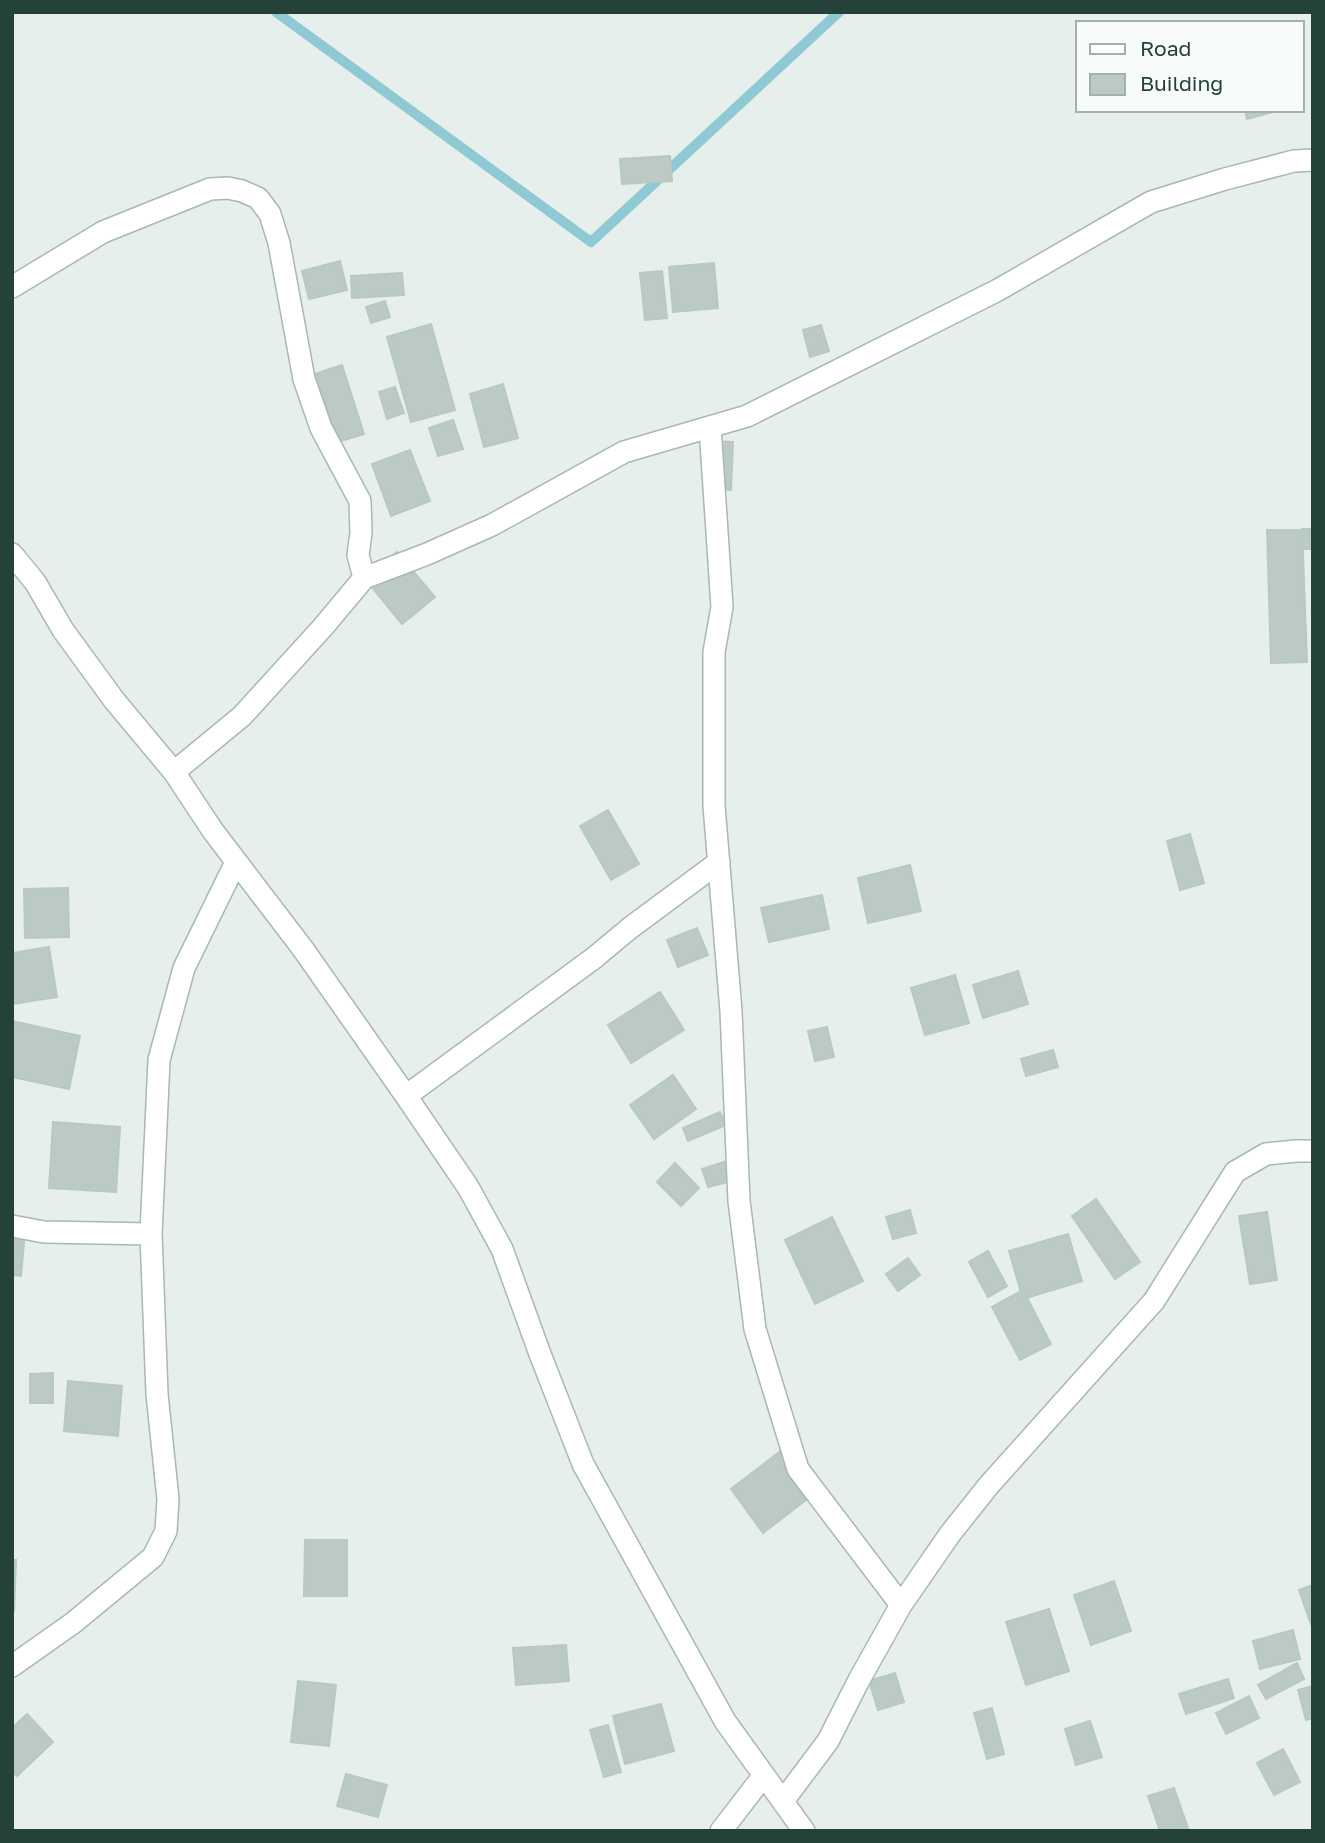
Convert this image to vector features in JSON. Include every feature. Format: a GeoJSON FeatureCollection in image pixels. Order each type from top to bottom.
{"type":"FeatureCollection","features":[{"type":"Feature","properties":{"kind":"street"},"geometry":{"type":"LineString","coordinates":[[174,772],[242,716],[364,578],[492,525],[624,452],[747,416],[998,290],[1151,202],[1294,161],[1313,160]]}},
{"type":"Feature","properties":{"kind":"street"},"geometry":{"type":"LineString","coordinates":[[12,286],[103,232],[210,189],[228,188],[258,198],[270,214],[279,243],[304,379],[321,428],[360,501],[358,555],[364,578]]}},
{"type":"Feature","properties":{"kind":"street"},"geometry":{"type":"LineString","coordinates":[[710,427],[722,607],[713,652],[713,806],[732,1011],[739,1201],[755,1329],[798,1469],[901,1605]]}},
{"type":"Feature","properties":{"kind":"street"},"geometry":{"type":"LineString","coordinates":[[12,554],[35,582],[63,630],[114,700],[174,772],[213,831],[303,949],[468,1187],[502,1249],[583,1464],[725,1721],[804,1831]]}},
{"type":"Feature","properties":{"kind":"street"},"geometry":{"type":"LineString","coordinates":[[12,1665],[73,1623],[153,1557],[166,1531],[168,1499],[157,1394],[151,1234],[159,1060],[184,968],[236,862]]}},
{"type":"Feature","properties":{"kind":"street"},"geometry":{"type":"LineString","coordinates":[[407,1096],[719,862]]}},
{"type":"Feature","properties":{"kind":"street"},"geometry":{"type":"LineString","coordinates":[[783,1801],[828,1741],[901,1605],[950,1534],[989,1485],[1153,1300],[1235,1172],[1266,1154],[1313,1151]]}},
{"type":"Feature","properties":{"kind":"street"},"geometry":{"type":"LineString","coordinates":[[12,1226],[44,1232],[151,1234]]}},
{"type":"Feature","properties":{"kind":"street"},"geometry":{"type":"LineString","coordinates":[[721,1831],[764,1775]]}},
{"type":"Feature","properties":{"kind":"building"},"geometry":{"type":"Polygon","coordinates":[[[1245,112],[1273,112],[1247,119],[1245,112]]]}},
{"type":"Feature","properties":{"kind":"building"},"geometry":{"type":"Polygon","coordinates":[[[670,156],[672,181],[622,184],[620,159],[670,156]]]}},
{"type":"Feature","properties":{"kind":"building"},"geometry":{"type":"Polygon","coordinates":[[[340,261],[347,290],[309,299],[302,271],[340,261]]]}},
{"type":"Feature","properties":{"kind":"building"},"geometry":{"type":"Polygon","coordinates":[[[714,263],[718,308],[673,312],[669,267],[714,263]]]}},
{"type":"Feature","properties":{"kind":"building"},"geometry":{"type":"Polygon","coordinates":[[[662,271],[667,318],[645,320],[640,273],[662,271]]]}},
{"type":"Feature","properties":{"kind":"building"},"geometry":{"type":"Polygon","coordinates":[[[402,273],[404,295],[352,298],[351,276],[402,273]]]}},
{"type":"Feature","properties":{"kind":"building"},"geometry":{"type":"Polygon","coordinates":[[[385,301],[390,317],[371,323],[366,307],[385,301]]]}},
{"type":"Feature","properties":{"kind":"building"},"geometry":{"type":"Polygon","coordinates":[[[431,324],[455,410],[411,422],[387,337],[431,324]]]}},
{"type":"Feature","properties":{"kind":"building"},"geometry":{"type":"Polygon","coordinates":[[[821,325],[829,351],[810,357],[803,330],[821,325]]]}},
{"type":"Feature","properties":{"kind":"building"},"geometry":{"type":"Polygon","coordinates":[[[342,365],[364,434],[334,443],[312,375],[342,365]]]}},
{"type":"Feature","properties":{"kind":"building"},"geometry":{"type":"Polygon","coordinates":[[[503,384],[518,438],[484,447],[470,394],[503,384]]]}},
{"type":"Feature","properties":{"kind":"building"},"geometry":{"type":"Polygon","coordinates":[[[395,387],[404,413],[387,419],[379,392],[395,387]]]}},
{"type":"Feature","properties":{"kind":"building"},"geometry":{"type":"Polygon","coordinates":[[[453,420],[463,449],[438,456],[429,428],[453,420]]]}},
{"type":"Feature","properties":{"kind":"building"},"geometry":{"type":"Polygon","coordinates":[[[712,441],[733,442],[731,490],[709,489],[712,441]]]}},
{"type":"Feature","properties":{"kind":"building"},"geometry":{"type":"Polygon","coordinates":[[[410,450],[430,501],[391,516],[372,464],[410,450]]]}},
{"type":"Feature","properties":{"kind":"building"},"geometry":{"type":"Polygon","coordinates":[[[1302,529],[1313,529],[1313,549],[1303,549],[1302,529]]]}},
{"type":"Feature","properties":{"kind":"building"},"geometry":{"type":"Polygon","coordinates":[[[1302,529],[1307,662],[1271,663],[1267,530],[1302,529]]]}},
{"type":"Feature","properties":{"kind":"building"},"geometry":{"type":"Polygon","coordinates":[[[397,552],[435,597],[402,624],[365,579],[397,552]]]}},
{"type":"Feature","properties":{"kind":"building"},"geometry":{"type":"Polygon","coordinates":[[[608,810],[639,864],[611,880],[580,826],[608,810]]]}},
{"type":"Feature","properties":{"kind":"building"},"geometry":{"type":"Polygon","coordinates":[[[1190,834],[1204,883],[1180,890],[1167,841],[1190,834]]]}},
{"type":"Feature","properties":{"kind":"building"},"geometry":{"type":"Polygon","coordinates":[[[910,865],[921,911],[868,923],[858,878],[910,865]]]}},
{"type":"Feature","properties":{"kind":"building"},"geometry":{"type":"Polygon","coordinates":[[[68,888],[69,937],[25,938],[24,889],[68,888]]]}},
{"type":"Feature","properties":{"kind":"building"},"geometry":{"type":"Polygon","coordinates":[[[822,895],[829,929],[769,942],[761,908],[822,895]]]}},
{"type":"Feature","properties":{"kind":"building"},"geometry":{"type":"Polygon","coordinates":[[[697,928],[708,955],[678,967],[667,940],[697,928]]]}},
{"type":"Feature","properties":{"kind":"building"},"geometry":{"type":"Polygon","coordinates":[[[49,947],[57,997],[12,1004],[12,953],[49,947]]]}},
{"type":"Feature","properties":{"kind":"building"},"geometry":{"type":"Polygon","coordinates":[[[1018,971],[1028,1004],[983,1018],[973,985],[1018,971]]]}},
{"type":"Feature","properties":{"kind":"building"},"geometry":{"type":"Polygon","coordinates":[[[955,975],[969,1023],[925,1035],[911,988],[955,975]]]}},
{"type":"Feature","properties":{"kind":"building"},"geometry":{"type":"Polygon","coordinates":[[[660,992],[684,1030],[631,1063],[608,1025],[660,992]]]}},
{"type":"Feature","properties":{"kind":"building"},"geometry":{"type":"Polygon","coordinates":[[[12,1021],[80,1036],[69,1089],[12,1077],[12,1021]]]}},
{"type":"Feature","properties":{"kind":"building"},"geometry":{"type":"Polygon","coordinates":[[[827,1027],[834,1057],[815,1061],[808,1031],[827,1027]]]}},
{"type":"Feature","properties":{"kind":"building"},"geometry":{"type":"Polygon","coordinates":[[[1053,1050],[1058,1067],[1026,1076],[1021,1059],[1053,1050]]]}},
{"type":"Feature","properties":{"kind":"building"},"geometry":{"type":"Polygon","coordinates":[[[673,1075],[696,1109],[654,1139],[630,1105],[673,1075]]]}},
{"type":"Feature","properties":{"kind":"building"},"geometry":{"type":"Polygon","coordinates":[[[720,1112],[726,1125],[688,1141],[683,1128],[720,1112]]]}},
{"type":"Feature","properties":{"kind":"building"},"geometry":{"type":"Polygon","coordinates":[[[53,1122],[120,1127],[116,1192],[49,1188],[53,1122]]]}},
{"type":"Feature","properties":{"kind":"building"},"geometry":{"type":"Polygon","coordinates":[[[727,1161],[732,1181],[708,1187],[702,1169],[727,1161]]]}},
{"type":"Feature","properties":{"kind":"building"},"geometry":{"type":"Polygon","coordinates":[[[675,1163],[699,1188],[681,1206],[657,1182],[675,1163]]]}},
{"type":"Feature","properties":{"kind":"building"},"geometry":{"type":"Polygon","coordinates":[[[1096,1199],[1140,1262],[1115,1279],[1072,1216],[1096,1199]]]}},
{"type":"Feature","properties":{"kind":"building"},"geometry":{"type":"Polygon","coordinates":[[[910,1210],[916,1233],[893,1239],[886,1217],[910,1210]]]}},
{"type":"Feature","properties":{"kind":"building"},"geometry":{"type":"Polygon","coordinates":[[[1267,1212],[1277,1280],[1250,1284],[1239,1216],[1267,1212]]]}},
{"type":"Feature","properties":{"kind":"building"},"geometry":{"type":"Polygon","coordinates":[[[832,1217],[863,1281],[815,1304],[785,1240],[832,1217]]]}},
{"type":"Feature","properties":{"kind":"building"},"geometry":{"type":"Polygon","coordinates":[[[12,1219],[26,1220],[21,1276],[12,1275],[12,1219]]]}},
{"type":"Feature","properties":{"kind":"building"},"geometry":{"type":"Polygon","coordinates":[[[1068,1234],[1082,1281],[1023,1299],[1009,1251],[1068,1234]]]}},
{"type":"Feature","properties":{"kind":"building"},"geometry":{"type":"Polygon","coordinates":[[[988,1251],[1007,1286],[988,1297],[969,1262],[988,1251]]]}},
{"type":"Feature","properties":{"kind":"building"},"geometry":{"type":"Polygon","coordinates":[[[908,1258],[920,1275],[898,1291],[886,1274],[908,1258]]]}},
{"type":"Feature","properties":{"kind":"building"},"geometry":{"type":"Polygon","coordinates":[[[1023,1290],[1051,1344],[1020,1360],[992,1307],[1023,1290]]]}},
{"type":"Feature","properties":{"kind":"building"},"geometry":{"type":"Polygon","coordinates":[[[53,1373],[53,1403],[30,1403],[30,1374],[53,1373]]]}},
{"type":"Feature","properties":{"kind":"building"},"geometry":{"type":"Polygon","coordinates":[[[68,1381],[122,1386],[118,1436],[64,1431],[68,1381]]]}},
{"type":"Feature","properties":{"kind":"building"},"geometry":{"type":"Polygon","coordinates":[[[782,1450],[815,1493],[763,1533],[731,1489],[782,1450]]]}},
{"type":"Feature","properties":{"kind":"building"},"geometry":{"type":"Polygon","coordinates":[[[305,1540],[347,1540],[347,1596],[304,1596],[305,1540]]]}},
{"type":"Feature","properties":{"kind":"building"},"geometry":{"type":"Polygon","coordinates":[[[12,1560],[16,1560],[14,1611],[12,1611],[12,1560]]]}},
{"type":"Feature","properties":{"kind":"building"},"geometry":{"type":"Polygon","coordinates":[[[1114,1581],[1131,1631],[1091,1645],[1074,1595],[1114,1581]]]}},
{"type":"Feature","properties":{"kind":"building"},"geometry":{"type":"Polygon","coordinates":[[[1313,1585],[1313,1623],[1311,1624],[1299,1590],[1313,1585]]]}},
{"type":"Feature","properties":{"kind":"building"},"geometry":{"type":"Polygon","coordinates":[[[1049,1609],[1069,1671],[1026,1685],[1006,1622],[1049,1609]]]}},
{"type":"Feature","properties":{"kind":"building"},"geometry":{"type":"Polygon","coordinates":[[[1293,1630],[1300,1659],[1260,1669],[1253,1641],[1293,1630]]]}},
{"type":"Feature","properties":{"kind":"building"},"geometry":{"type":"Polygon","coordinates":[[[566,1645],[569,1681],[516,1685],[513,1648],[566,1645]]]}},
{"type":"Feature","properties":{"kind":"building"},"geometry":{"type":"Polygon","coordinates":[[[1297,1663],[1304,1679],[1266,1699],[1258,1685],[1297,1663]]]}},
{"type":"Feature","properties":{"kind":"building"},"geometry":{"type":"Polygon","coordinates":[[[895,1673],[904,1702],[878,1710],[869,1681],[895,1673]]]}},
{"type":"Feature","properties":{"kind":"building"},"geometry":{"type":"Polygon","coordinates":[[[1228,1679],[1234,1698],[1186,1714],[1179,1694],[1228,1679]]]}},
{"type":"Feature","properties":{"kind":"building"},"geometry":{"type":"Polygon","coordinates":[[[298,1681],[336,1685],[329,1746],[291,1742],[298,1681]]]}},
{"type":"Feature","properties":{"kind":"building"},"geometry":{"type":"Polygon","coordinates":[[[1313,1686],[1313,1718],[1306,1720],[1298,1690],[1313,1686]]]}},
{"type":"Feature","properties":{"kind":"building"},"geometry":{"type":"Polygon","coordinates":[[[1249,1696],[1259,1718],[1226,1734],[1216,1713],[1249,1696]]]}},
{"type":"Feature","properties":{"kind":"building"},"geometry":{"type":"Polygon","coordinates":[[[661,1704],[674,1751],[625,1764],[613,1716],[661,1704]]]}},
{"type":"Feature","properties":{"kind":"building"},"geometry":{"type":"Polygon","coordinates":[[[992,1708],[1004,1754],[987,1759],[974,1713],[992,1708]]]}},
{"type":"Feature","properties":{"kind":"building"},"geometry":{"type":"Polygon","coordinates":[[[27,1714],[53,1742],[17,1776],[12,1771],[12,1728],[27,1714]]]}},
{"type":"Feature","properties":{"kind":"building"},"geometry":{"type":"Polygon","coordinates":[[[1090,1721],[1102,1757],[1076,1765],[1065,1729],[1090,1721]]]}},
{"type":"Feature","properties":{"kind":"building"},"geometry":{"type":"Polygon","coordinates":[[[608,1725],[621,1772],[604,1777],[590,1730],[608,1725]]]}},
{"type":"Feature","properties":{"kind":"building"},"geometry":{"type":"Polygon","coordinates":[[[1283,1749],[1300,1782],[1274,1795],[1257,1763],[1283,1749]]]}},
{"type":"Feature","properties":{"kind":"building"},"geometry":{"type":"Polygon","coordinates":[[[346,1774],[387,1785],[378,1817],[337,1806],[346,1774]]]}},
{"type":"Feature","properties":{"kind":"building"},"geometry":{"type":"Polygon","coordinates":[[[1174,1788],[1189,1831],[1160,1831],[1148,1796],[1174,1788]]]}},
{"type":"Feature","properties":{"kind":"waterway"},"geometry":{"type":"LineString","coordinates":[[276,12],[591,242],[839,12]]}}]}
